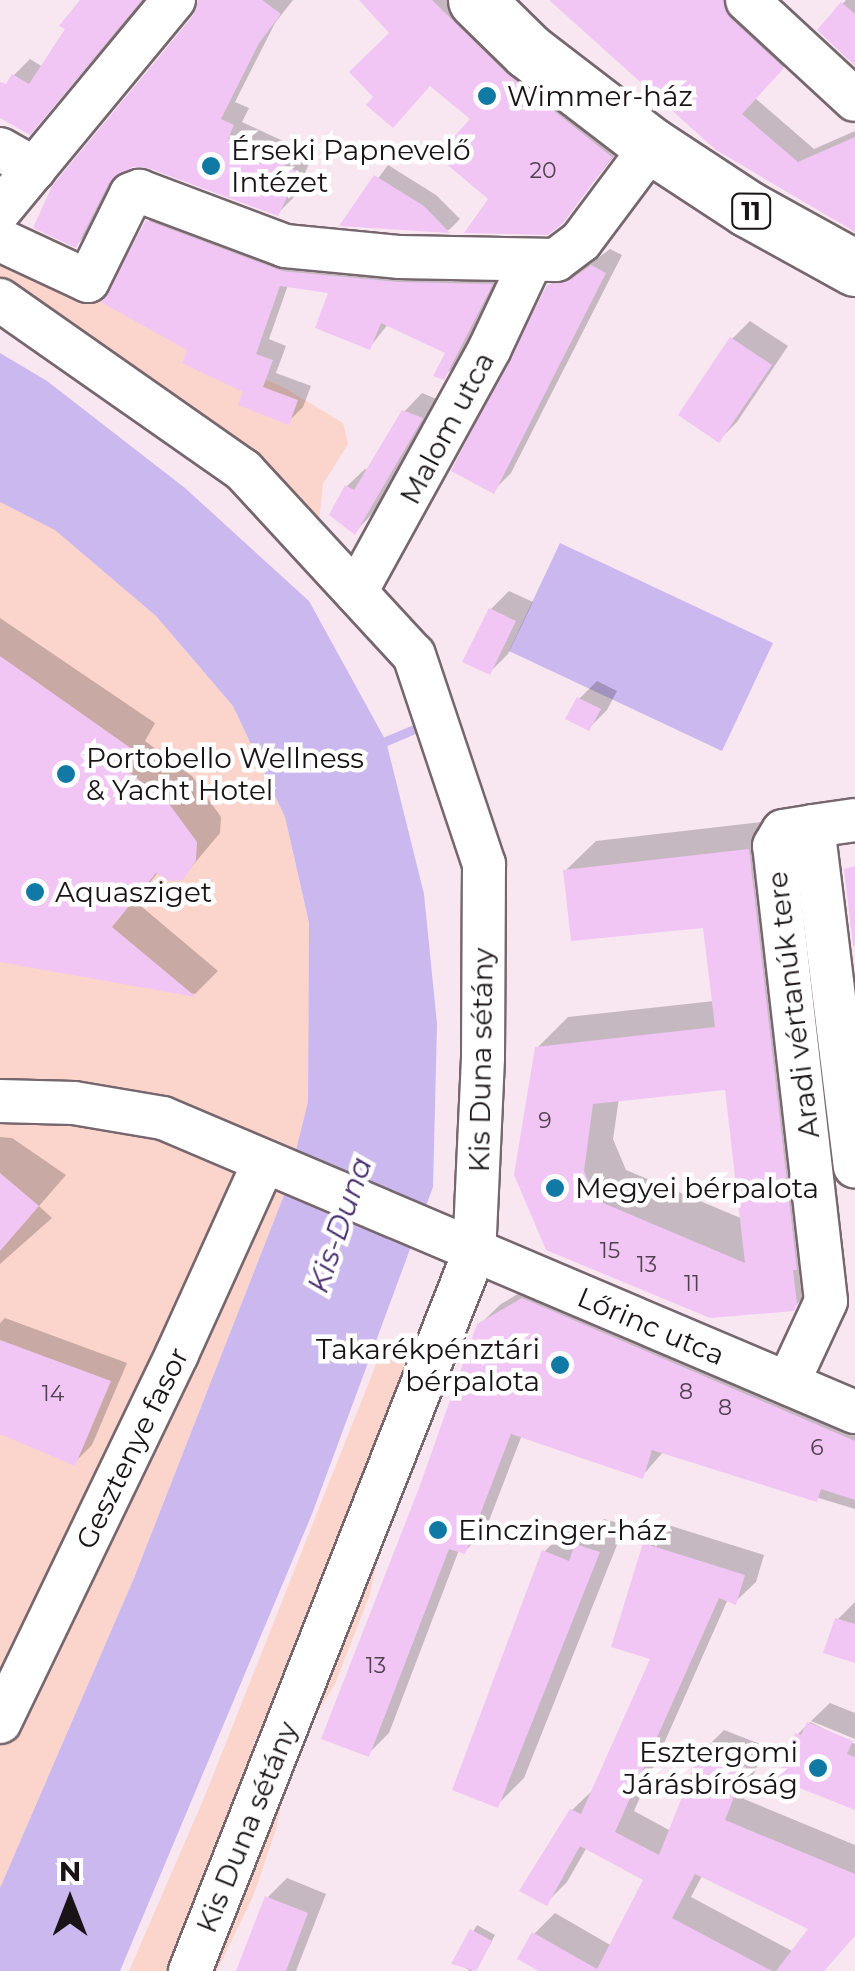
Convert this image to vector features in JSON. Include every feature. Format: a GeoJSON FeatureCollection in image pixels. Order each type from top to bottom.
{"type":"FeatureCollection","features":[{"type":"Feature","properties":{"kind":"main road","name":"11"},"geometry":{"type":"LineString","coordinates":[[476,0],[528,51],[652,146],[748,210],[855,268]]}},
{"type":"Feature","properties":{"kind":"street"},"geometry":{"type":"LineString","coordinates":[[0,210],[26,159],[174,0]]}},
{"type":"Feature","properties":{"kind":"street"},"geometry":{"type":"LineString","coordinates":[[747,0],[855,100]]}},
{"type":"Feature","properties":{"kind":"street"},"geometry":{"type":"LineString","coordinates":[[0,240],[88,281],[132,194],[138,191],[285,246],[400,257],[556,260],[581,241],[652,146]]}},
{"type":"Feature","properties":{"kind":"street","name":"Malom utca"},"geometry":{"type":"LineString","coordinates":[[356,592],[490,348],[531,260]]}},
{"type":"Feature","properties":{"kind":"street","name":"Kis Duna sétány"},"geometry":{"type":"LineString","coordinates":[[0,300],[243,470],[414,655],[484,864],[483,1058],[461,1248],[276,1753],[190,1971]]}},
{"type":"Feature","properties":{"kind":"street"},"geometry":{"type":"LineString","coordinates":[[813,826],[855,820]]}},
{"type":"Feature","properties":{"kind":"street","name":"Aradi vértanúk tere"},"geometry":{"type":"LineString","coordinates":[[788,1383],[840,1292],[798,1038],[774,846],[782,831],[813,826],[847,1032],[855,1166]]}},
{"type":"Feature","properties":{"kind":"street"},"geometry":{"type":"LineString","coordinates":[[798,1038],[847,1032]]}},
{"type":"Feature","properties":{"kind":"street","name":"Lőrinc utca"},"geometry":{"type":"LineString","coordinates":[[0,1101],[117,1107],[163,1118],[461,1248],[855,1412]]}},
{"type":"Feature","properties":{"kind":"street","name":"Gesztenye fasor"},"geometry":{"type":"LineString","coordinates":[[0,1722],[260,1173]]}},
{"type":"Feature","properties":{"kind":"shaded area"},"geometry":{"type":"Polygon","coordinates":[[[0,215],[56,256],[121,282],[231,365],[283,387],[343,423],[348,444],[323,484],[317,540],[0,316],[0,215]]]}},
{"type":"Feature","properties":{"kind":"shaded area"},"geometry":{"type":"Polygon","coordinates":[[[0,502],[55,529],[156,616],[233,706],[285,817],[309,924],[308,1102],[286,1190],[134,1578],[0,1888],[0,502]]]}},
{"type":"Feature","properties":{"kind":"shaded area"},"geometry":{"type":"Polygon","coordinates":[[[425,1341],[370,1594],[335,1684],[306,1731],[265,1724],[253,1744],[290,1761],[276,1829],[254,1894],[217,1971],[129,1971],[204,1798],[377,1362],[425,1341]]]}},
{"type":"Feature","properties":{"kind":"water","name":"Kis-Duna"},"geometry":{"type":"Polygon","coordinates":[[[0,353],[47,381],[185,488],[309,601],[386,741],[424,894],[437,1024],[433,1187],[312,1514],[120,1971],[0,1971],[0,1888],[134,1578],[286,1190],[308,1102],[309,923],[285,817],[233,706],[156,616],[55,530],[0,502],[0,353]]]}},
{"type":"Feature","properties":{"kind":"water"},"geometry":{"type":"Polygon","coordinates":[[[560,543],[773,643],[722,751],[509,651],[560,543]]]}},
{"type":"Feature","properties":{"kind":"building"},"geometry":{"type":"Polygon","coordinates":[[[80,0],[142,0],[30,135],[0,118],[0,82],[6,84],[12,74],[29,84],[65,29],[59,26],[80,0]]]}},
{"type":"Feature","properties":{"kind":"building","name":"Érseki Papnevelő Intézet"},"geometry":{"type":"Polygon","coordinates":[[[198,0],[262,0],[281,14],[259,43],[221,119],[234,125],[228,139],[299,172],[278,216],[148,168],[132,167],[109,183],[76,248],[33,228],[52,186],[193,16],[198,0]]]}},
{"type":"Feature","properties":{"kind":"building"},"geometry":{"type":"Polygon","coordinates":[[[359,0],[432,0],[506,73],[612,157],[563,223],[548,235],[464,233],[488,199],[437,156],[470,119],[430,86],[393,128],[366,105],[373,97],[349,72],[389,33],[359,0]]]}},
{"type":"Feature","properties":{"kind":"building"},"geometry":{"type":"Polygon","coordinates":[[[549,0],[723,0],[730,18],[784,68],[742,114],[798,162],[855,137],[855,232],[716,150],[549,0]]]}},
{"type":"Feature","properties":{"kind":"building"},"geometry":{"type":"Polygon","coordinates":[[[841,2],[855,14],[855,66],[817,30],[841,2]]]}},
{"type":"Feature","properties":{"kind":"building"},"geometry":{"type":"Polygon","coordinates":[[[374,175],[424,206],[450,233],[339,226],[374,175]]]}},
{"type":"Feature","properties":{"kind":"building"},"geometry":{"type":"Polygon","coordinates":[[[146,220],[282,271],[398,282],[493,284],[444,380],[433,376],[445,353],[381,323],[370,350],[315,328],[328,293],[280,286],[256,354],[273,360],[263,387],[298,400],[289,425],[238,405],[243,392],[182,363],[187,350],[101,302],[146,220]]]}},
{"type":"Feature","properties":{"kind":"building"},"geometry":{"type":"Polygon","coordinates":[[[591,265],[606,273],[494,494],[451,471],[547,285],[570,280],[591,265]]]}},
{"type":"Feature","properties":{"kind":"building"},"geometry":{"type":"Polygon","coordinates":[[[730,337],[772,365],[719,443],[678,415],[730,337]]]}},
{"type":"Feature","properties":{"kind":"building"},"geometry":{"type":"Polygon","coordinates":[[[402,410],[423,418],[355,535],[329,515],[345,485],[354,490],[402,410]]]}},
{"type":"Feature","properties":{"kind":"building"},"geometry":{"type":"Polygon","coordinates":[[[489,608],[516,621],[490,675],[462,662],[489,608]]]}},
{"type":"Feature","properties":{"kind":"building"},"geometry":{"type":"Polygon","coordinates":[[[0,656],[132,749],[122,767],[167,801],[197,842],[196,860],[183,880],[169,881],[156,873],[112,927],[196,997],[0,962],[0,656]]]}},
{"type":"Feature","properties":{"kind":"building"},"geometry":{"type":"Polygon","coordinates":[[[577,697],[601,709],[589,731],[565,719],[577,697]]]}},
{"type":"Feature","properties":{"kind":"building"},"geometry":{"type":"Polygon","coordinates":[[[749,849],[797,1270],[793,1270],[797,1304],[794,1311],[710,1318],[546,1250],[514,1175],[535,1047],[715,1027],[703,928],[571,941],[563,870],[749,849]],[[725,1090],[593,1104],[584,1171],[596,1200],[745,1263],[725,1090]]]}},
{"type":"Feature","properties":{"kind":"building"},"geometry":{"type":"Polygon","coordinates":[[[855,866],[855,946],[853,946],[844,869],[855,866]]]}},
{"type":"Feature","properties":{"kind":"building"},"geometry":{"type":"Polygon","coordinates":[[[0,1173],[39,1206],[0,1251],[0,1173]]]}},
{"type":"Feature","properties":{"kind":"building"},"geometry":{"type":"Polygon","coordinates":[[[522,1298],[855,1441],[855,1500],[821,1489],[817,1502],[652,1450],[643,1479],[511,1434],[465,1554],[449,1549],[369,1757],[321,1739],[419,1488],[477,1324],[522,1298]]]}},
{"type":"Feature","properties":{"kind":"building"},"geometry":{"type":"Polygon","coordinates":[[[0,1340],[111,1381],[75,1466],[0,1434],[0,1340]]]}},
{"type":"Feature","properties":{"kind":"building"},"geometry":{"type":"Polygon","coordinates":[[[643,1543],[745,1575],[736,1605],[719,1598],[615,1832],[659,1855],[701,1749],[746,1767],[725,1820],[855,1874],[855,1936],[824,1971],[776,1971],[808,1929],[695,1874],[672,1918],[772,1971],[539,1971],[517,1959],[532,1932],[597,1969],[643,1880],[580,1846],[547,1906],[519,1891],[570,1809],[581,1814],[650,1659],[611,1647],[643,1543]]]}},
{"type":"Feature","properties":{"kind":"building"},"geometry":{"type":"Polygon","coordinates":[[[575,1544],[600,1552],[498,1808],[452,1790],[542,1550],[569,1561],[575,1544]]]}},
{"type":"Feature","properties":{"kind":"building"},"geometry":{"type":"Polygon","coordinates":[[[835,1618],[855,1624],[855,1663],[823,1653],[835,1618]]]}},
{"type":"Feature","properties":{"kind":"building","name":"Esztergomi Járásbíróság"},"geometry":{"type":"Polygon","coordinates":[[[807,1722],[853,1741],[847,1754],[855,1757],[855,1810],[777,1779],[795,1733],[801,1735],[807,1722]]]}},
{"type":"Feature","properties":{"kind":"building"},"geometry":{"type":"Polygon","coordinates":[[[265,1896],[308,1913],[286,1971],[236,1971],[265,1896]]]}},
{"type":"Feature","properties":{"kind":"building"},"geometry":{"type":"Polygon","coordinates":[[[470,1929],[492,1941],[476,1971],[451,1964],[470,1929]]]}},
{"type":"Feature","properties":{"kind":"waterway"},"geometry":{"type":"LineString","coordinates":[[386,741],[426,724]]}},
{"type":"Feature","properties":{"kind":"place","name":"Wimmer-ház"},"geometry":{"type":"Point","coordinates":[487,96]}},
{"type":"Feature","properties":{"kind":"place","name":"Érseki Papnevelő Intézet"},"geometry":{"type":"Point","coordinates":[211,166]}},
{"type":"Feature","properties":{"kind":"place","name":"Portobello Wellness & Yacht Hotel"},"geometry":{"type":"Point","coordinates":[66,774]}},
{"type":"Feature","properties":{"kind":"place","name":"Aquasziget"},"geometry":{"type":"Point","coordinates":[35,892]}},
{"type":"Feature","properties":{"kind":"place","name":"Megyei bérpalota"},"geometry":{"type":"Point","coordinates":[555,1188]}},
{"type":"Feature","properties":{"kind":"place","name":"Takarékpénztári bérpalota"},"geometry":{"type":"Point","coordinates":[560,1365]}},
{"type":"Feature","properties":{"kind":"place","name":"Einczinger-ház"},"geometry":{"type":"Point","coordinates":[438,1530]}},
{"type":"Feature","properties":{"kind":"place","name":"Esztergomi Járásbíróság"},"geometry":{"type":"Point","coordinates":[818,1768]}}]}
